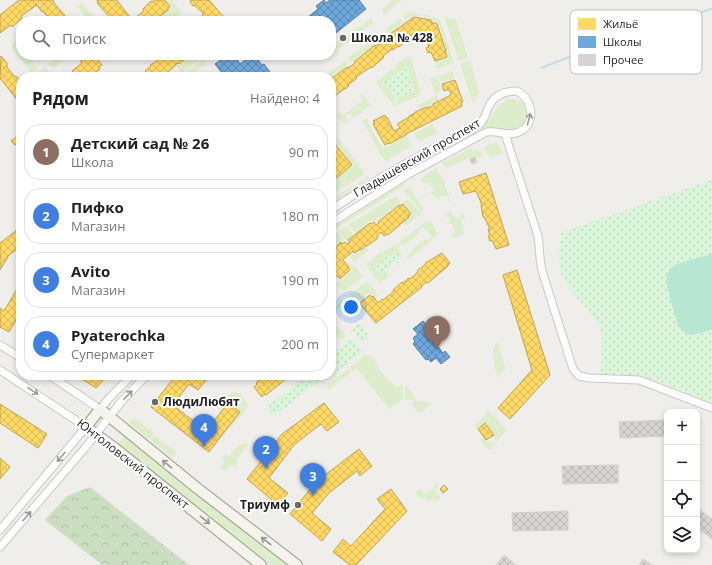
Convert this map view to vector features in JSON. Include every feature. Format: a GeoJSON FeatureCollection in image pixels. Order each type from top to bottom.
{"type":"FeatureCollection","features":[{"type":"Feature","properties":{"kind":"street","name":"Гладышевский проспект"},"geometry":{"type":"LineString","coordinates":[[336,207],[379,179],[424,153],[481,123],[486,117],[489,106],[494,99],[502,94],[517,91],[523,95],[529,103],[531,112],[530,118],[524,129],[513,134],[489,132],[478,136],[407,175],[336,219]]}},
{"type":"Feature","properties":{"kind":"street"},"geometry":{"type":"LineString","coordinates":[[505,134],[538,236],[542,274],[573,369],[579,376],[584,377],[639,380],[712,408]]}},
{"type":"Feature","properties":{"kind":"street"},"geometry":{"type":"LineString","coordinates":[[0,345],[16,355]]}},
{"type":"Feature","properties":{"kind":"street","name":"Юнтоловский проспект"},"geometry":{"type":"LineString","coordinates":[[0,370],[96,434],[262,565]]}},
{"type":"Feature","properties":{"kind":"street","name":"Юнтоловский проспект"},"geometry":{"type":"LineString","coordinates":[[56,380],[100,409],[197,488],[297,565]]}},
{"type":"Feature","properties":{"kind":"street"},"geometry":{"type":"LineString","coordinates":[[0,530],[112,394],[127,380]]}},
{"type":"Feature","properties":{"kind":"street"},"geometry":{"type":"LineString","coordinates":[[0,547],[96,434],[121,402],[142,380]]}},
{"type":"Feature","properties":{"kind":"green space"},"geometry":{"type":"Polygon","coordinates":[[[167,0],[172,0],[182,13],[179,16],[162,16],[172,7],[167,0]]]}},
{"type":"Feature","properties":{"kind":"green space"},"geometry":{"type":"Polygon","coordinates":[[[392,0],[402,0],[384,15],[382,10],[392,0]]]}},
{"type":"Feature","properties":{"kind":"green space"},"geometry":{"type":"Polygon","coordinates":[[[82,3],[92,16],[85,16],[77,6],[82,3]]]}},
{"type":"Feature","properties":{"kind":"green space"},"geometry":{"type":"Polygon","coordinates":[[[408,11],[440,19],[454,63],[437,69],[435,62],[448,58],[441,28],[431,20],[419,15],[413,16],[406,20],[403,17],[408,11]]]}},
{"type":"Feature","properties":{"kind":"green space"},"geometry":{"type":"Polygon","coordinates":[[[444,17],[456,19],[468,58],[459,61],[444,17]]]}},
{"type":"Feature","properties":{"kind":"green space"},"geometry":{"type":"Polygon","coordinates":[[[400,18],[403,22],[388,34],[385,30],[400,18]]]}},
{"type":"Feature","properties":{"kind":"green space"},"geometry":{"type":"Polygon","coordinates":[[[369,19],[374,22],[336,51],[336,45],[369,19]]]}},
{"type":"Feature","properties":{"kind":"green space"},"geometry":{"type":"Polygon","coordinates":[[[373,39],[377,44],[350,63],[347,59],[373,39]]]}},
{"type":"Feature","properties":{"kind":"green space"},"geometry":{"type":"Polygon","coordinates":[[[15,40],[16,53],[12,48],[11,45],[15,40]]]}},
{"type":"Feature","properties":{"kind":"green space"},"geometry":{"type":"Polygon","coordinates":[[[406,57],[411,58],[421,92],[418,96],[414,90],[407,66],[398,72],[394,67],[406,57]]]}},
{"type":"Feature","properties":{"kind":"green space"},"geometry":{"type":"Polygon","coordinates":[[[21,60],[31,60],[38,69],[34,72],[30,72],[21,60]]]}},
{"type":"Feature","properties":{"kind":"green space"},"geometry":{"type":"Polygon","coordinates":[[[53,60],[61,61],[61,63],[53,69],[50,65],[46,68],[49,72],[38,72],[53,60]]]}},
{"type":"Feature","properties":{"kind":"green space"},"geometry":{"type":"Polygon","coordinates":[[[186,60],[199,60],[183,72],[181,72],[177,67],[186,60]]]}},
{"type":"Feature","properties":{"kind":"green space"},"geometry":{"type":"Polygon","coordinates":[[[202,60],[207,60],[205,66],[194,72],[187,72],[202,60]]]}},
{"type":"Feature","properties":{"kind":"green space"},"geometry":{"type":"Polygon","coordinates":[[[345,60],[349,65],[336,74],[336,72],[331,72],[345,60]]]}},
{"type":"Feature","properties":{"kind":"green space"},"geometry":{"type":"Polygon","coordinates":[[[470,61],[479,92],[473,104],[460,64],[470,61]]]}},
{"type":"Feature","properties":{"kind":"green space"},"geometry":{"type":"Polygon","coordinates":[[[407,66],[414,90],[418,96],[416,97],[412,91],[404,95],[401,91],[403,95],[398,98],[395,106],[393,105],[396,98],[390,90],[393,87],[390,89],[385,83],[377,82],[387,81],[396,74],[392,68],[394,67],[398,72],[407,66]]]}},
{"type":"Feature","properties":{"kind":"green space"},"geometry":{"type":"Polygon","coordinates":[[[392,68],[396,74],[390,80],[378,81],[392,68]]]}},
{"type":"Feature","properties":{"kind":"green space"},"geometry":{"type":"Polygon","coordinates":[[[453,71],[455,79],[441,82],[439,76],[453,71]]]}},
{"type":"Feature","properties":{"kind":"green space"},"geometry":{"type":"Polygon","coordinates":[[[437,76],[442,90],[435,93],[430,79],[437,76]]]}},
{"type":"Feature","properties":{"kind":"green space"},"geometry":{"type":"Polygon","coordinates":[[[377,82],[388,84],[393,88],[391,90],[396,98],[393,105],[378,85],[377,82]]]}},
{"type":"Feature","properties":{"kind":"green space"},"geometry":{"type":"Polygon","coordinates":[[[401,90],[412,91],[416,97],[395,106],[401,90]]]}},
{"type":"Feature","properties":{"kind":"green space"},"geometry":{"type":"Polygon","coordinates":[[[362,93],[371,105],[354,118],[349,113],[345,116],[349,121],[347,123],[341,122],[338,118],[337,112],[338,111],[342,116],[363,100],[360,96],[362,93]]]}},
{"type":"Feature","properties":{"kind":"green space"},"geometry":{"type":"Polygon","coordinates":[[[437,95],[439,100],[428,107],[427,106],[420,109],[418,105],[437,95]]]}},
{"type":"Feature","properties":{"kind":"green space"},"geometry":{"type":"Polygon","coordinates":[[[508,99],[519,101],[524,106],[526,110],[526,118],[523,124],[514,129],[485,129],[470,136],[469,134],[484,126],[497,108],[508,99]]]}},
{"type":"Feature","properties":{"kind":"green space"},"geometry":{"type":"Polygon","coordinates":[[[367,118],[382,147],[386,147],[407,136],[412,146],[385,161],[363,121],[367,118]]]}},
{"type":"Feature","properties":{"kind":"green space"},"geometry":{"type":"Polygon","coordinates":[[[432,124],[437,133],[419,142],[414,134],[432,124]]]}},
{"type":"Feature","properties":{"kind":"green space"},"geometry":{"type":"Polygon","coordinates":[[[336,137],[356,161],[352,165],[336,144],[336,137]]]}},
{"type":"Feature","properties":{"kind":"green space"},"geometry":{"type":"Polygon","coordinates":[[[493,143],[498,143],[503,153],[490,158],[484,147],[493,143]]]}},
{"type":"Feature","properties":{"kind":"green space"},"geometry":{"type":"Polygon","coordinates":[[[471,148],[473,151],[478,149],[483,157],[477,159],[475,156],[445,168],[442,163],[471,148]]]}},
{"type":"Feature","properties":{"kind":"green space"},"geometry":{"type":"Polygon","coordinates":[[[357,162],[365,174],[336,192],[336,180],[357,162]]]}},
{"type":"Feature","properties":{"kind":"green space"},"geometry":{"type":"Polygon","coordinates":[[[436,167],[444,181],[450,201],[447,201],[448,197],[441,196],[439,200],[430,193],[435,190],[429,183],[423,183],[421,179],[436,167]]]}},
{"type":"Feature","properties":{"kind":"green space"},"geometry":{"type":"Polygon","coordinates":[[[369,176],[370,178],[336,200],[336,197],[369,176]]]}},
{"type":"Feature","properties":{"kind":"green space"},"geometry":{"type":"Polygon","coordinates":[[[712,180],[712,403],[653,379],[624,374],[601,374],[601,330],[596,320],[575,296],[561,272],[559,254],[562,232],[712,180]]]}},
{"type":"Feature","properties":{"kind":"green space"},"geometry":{"type":"Polygon","coordinates":[[[405,182],[407,184],[336,229],[336,225],[405,182]]]}},
{"type":"Feature","properties":{"kind":"green space"},"geometry":{"type":"Polygon","coordinates":[[[409,187],[423,208],[422,213],[403,190],[409,187]]]}},
{"type":"Feature","properties":{"kind":"green space"},"geometry":{"type":"Polygon","coordinates":[[[395,196],[401,202],[375,222],[373,220],[371,222],[369,221],[356,233],[348,225],[395,196]]]}},
{"type":"Feature","properties":{"kind":"green space"},"geometry":{"type":"Polygon","coordinates":[[[408,199],[421,214],[406,226],[403,223],[412,214],[403,203],[408,199]]]}},
{"type":"Feature","properties":{"kind":"green space"},"geometry":{"type":"Polygon","coordinates":[[[451,211],[451,215],[460,218],[461,213],[464,214],[465,218],[461,220],[465,233],[453,238],[451,235],[455,233],[452,224],[447,223],[450,222],[449,217],[445,218],[447,213],[451,211]]]}},
{"type":"Feature","properties":{"kind":"green space"},"geometry":{"type":"Polygon","coordinates":[[[426,221],[433,224],[437,234],[434,239],[421,225],[426,221]]]}},
{"type":"Feature","properties":{"kind":"green space"},"geometry":{"type":"Polygon","coordinates":[[[346,226],[354,235],[346,241],[338,231],[346,226]]]}},
{"type":"Feature","properties":{"kind":"green space"},"geometry":{"type":"Polygon","coordinates":[[[420,226],[422,228],[412,240],[399,246],[397,244],[420,226]]]}},
{"type":"Feature","properties":{"kind":"green space"},"geometry":{"type":"Polygon","coordinates":[[[337,232],[344,241],[341,241],[336,245],[337,232]]]}},
{"type":"Feature","properties":{"kind":"green space"},"geometry":{"type":"Polygon","coordinates":[[[431,238],[432,240],[409,259],[407,257],[417,245],[431,238]]]}},
{"type":"Feature","properties":{"kind":"green space"},"geometry":{"type":"Polygon","coordinates":[[[396,245],[400,251],[388,257],[383,251],[396,245]]]}},
{"type":"Feature","properties":{"kind":"green space"},"geometry":{"type":"Polygon","coordinates":[[[366,247],[369,250],[355,261],[349,256],[353,253],[355,255],[366,247]]]}},
{"type":"Feature","properties":{"kind":"green space"},"geometry":{"type":"Polygon","coordinates":[[[382,251],[386,258],[375,266],[377,268],[371,272],[367,267],[367,263],[382,251]]]}},
{"type":"Feature","properties":{"kind":"green space"},"geometry":{"type":"Polygon","coordinates":[[[382,251],[388,257],[400,251],[404,255],[397,261],[401,266],[400,267],[395,262],[386,269],[390,275],[389,276],[385,271],[381,274],[378,269],[372,274],[371,272],[376,268],[375,266],[386,258],[382,251]]]}},
{"type":"Feature","properties":{"kind":"green space"},"geometry":{"type":"Polygon","coordinates":[[[712,254],[712,330],[691,335],[679,327],[669,295],[666,276],[670,269],[676,264],[712,254]]]}},
{"type":"Feature","properties":{"kind":"green space"},"geometry":{"type":"Polygon","coordinates":[[[348,264],[354,265],[363,276],[343,292],[336,284],[352,271],[348,264]]]}},
{"type":"Feature","properties":{"kind":"green space"},"geometry":{"type":"Polygon","coordinates":[[[378,269],[385,270],[389,276],[382,281],[379,281],[372,274],[378,269]]]}},
{"type":"Feature","properties":{"kind":"green space"},"geometry":{"type":"Polygon","coordinates":[[[367,281],[378,295],[375,298],[369,293],[353,306],[347,297],[367,281]]]}},
{"type":"Feature","properties":{"kind":"green space"},"geometry":{"type":"Polygon","coordinates":[[[336,300],[342,302],[345,307],[346,311],[342,314],[336,310],[336,300]]]}},
{"type":"Feature","properties":{"kind":"green space"},"geometry":{"type":"Polygon","coordinates":[[[336,323],[346,336],[341,340],[336,334],[336,323]]]}},
{"type":"Feature","properties":{"kind":"green space"},"geometry":{"type":"Polygon","coordinates":[[[359,324],[363,327],[362,328],[369,337],[363,342],[360,341],[352,329],[359,324]]]}},
{"type":"Feature","properties":{"kind":"green space"},"geometry":{"type":"Polygon","coordinates":[[[352,338],[363,352],[336,372],[336,351],[352,338]]]}},
{"type":"Feature","properties":{"kind":"green space"},"geometry":{"type":"Polygon","coordinates":[[[497,342],[506,369],[498,377],[496,376],[493,350],[497,342]]]}},
{"type":"Feature","properties":{"kind":"green space"},"geometry":{"type":"Polygon","coordinates":[[[365,355],[374,358],[379,369],[393,384],[398,387],[402,384],[403,386],[403,399],[389,409],[357,368],[352,371],[350,367],[365,355]]]}},
{"type":"Feature","properties":{"kind":"green space"},"geometry":{"type":"Polygon","coordinates":[[[348,369],[351,372],[329,390],[326,386],[336,380],[336,378],[348,369]]]}},
{"type":"Feature","properties":{"kind":"green space"},"geometry":{"type":"Polygon","coordinates":[[[300,380],[321,380],[275,415],[272,416],[266,408],[300,380]]]}},
{"type":"Feature","properties":{"kind":"green space"},"geometry":{"type":"Polygon","coordinates":[[[405,386],[407,386],[415,397],[415,400],[407,400],[405,398],[405,386]]]}},
{"type":"Feature","properties":{"kind":"green space"},"geometry":{"type":"Polygon","coordinates":[[[235,391],[243,398],[248,407],[231,428],[228,427],[240,411],[228,402],[220,411],[215,406],[222,398],[235,391]]]}},
{"type":"Feature","properties":{"kind":"green space"},"geometry":{"type":"Polygon","coordinates":[[[413,401],[432,403],[421,413],[411,404],[413,401]]]}},
{"type":"Feature","properties":{"kind":"green space"},"geometry":{"type":"Polygon","coordinates":[[[488,411],[507,429],[492,448],[488,449],[480,440],[482,436],[486,441],[492,444],[495,443],[496,441],[493,436],[494,435],[485,423],[477,428],[475,426],[488,411]]]}},
{"type":"Feature","properties":{"kind":"green space"},"geometry":{"type":"Polygon","coordinates":[[[134,418],[154,433],[149,439],[131,425],[131,421],[134,418]]]}},
{"type":"Feature","properties":{"kind":"green space"},"geometry":{"type":"Polygon","coordinates":[[[154,435],[177,452],[173,458],[150,440],[154,435]]]}},
{"type":"Feature","properties":{"kind":"green space"},"geometry":{"type":"Polygon","coordinates":[[[124,436],[288,565],[271,565],[118,444],[124,436]]]}},
{"type":"Feature","properties":{"kind":"green space"},"geometry":{"type":"Polygon","coordinates":[[[250,443],[236,460],[236,467],[230,466],[226,472],[220,468],[225,462],[222,458],[223,456],[229,456],[238,445],[250,443]]]}},
{"type":"Feature","properties":{"kind":"green space"},"geometry":{"type":"Polygon","coordinates":[[[437,483],[439,483],[439,485],[435,491],[441,497],[437,501],[433,497],[429,501],[425,497],[420,499],[416,493],[420,489],[424,493],[432,489],[437,483]]]}},
{"type":"Feature","properties":{"kind":"green space"},"geometry":{"type":"Polygon","coordinates":[[[90,487],[189,565],[102,565],[45,520],[67,496],[90,487]]]}},
{"type":"Feature","properties":{"kind":"building: Жильё"},"geometry":{"type":"Polygon","coordinates":[[[19,0],[53,0],[65,16],[46,16],[37,5],[21,16],[16,16],[16,23],[12,27],[11,25],[0,33],[0,15],[19,0]]]}},
{"type":"Feature","properties":{"kind":"building: Жильё"},"geometry":{"type":"Polygon","coordinates":[[[97,0],[117,0],[129,16],[109,16],[97,3],[97,0]]]}},
{"type":"Feature","properties":{"kind":"building: Жильё"},"geometry":{"type":"Polygon","coordinates":[[[155,0],[165,0],[170,6],[168,10],[160,16],[137,16],[144,11],[143,9],[151,1],[152,2],[155,0]]]}},
{"type":"Feature","properties":{"kind":"building: Жильё"},"geometry":{"type":"Polygon","coordinates":[[[191,0],[209,0],[223,16],[203,16],[202,15],[204,14],[190,2],[191,0]]]}},
{"type":"Feature","properties":{"kind":"building: Жильё"},"geometry":{"type":"Polygon","coordinates":[[[414,17],[431,20],[431,22],[437,24],[447,57],[435,61],[431,52],[428,53],[426,48],[429,47],[427,37],[425,38],[424,33],[418,31],[408,37],[409,39],[399,47],[398,46],[393,50],[392,49],[383,56],[384,57],[372,68],[371,67],[356,77],[357,78],[348,85],[349,86],[336,95],[336,75],[355,63],[354,62],[375,45],[376,46],[381,42],[380,41],[414,17]]]}},
{"type":"Feature","properties":{"kind":"building: Жильё"},"geometry":{"type":"Polygon","coordinates":[[[1,56],[7,63],[7,67],[15,77],[16,76],[16,99],[0,78],[1,56]]]}},
{"type":"Feature","properties":{"kind":"building: Жильё"},"geometry":{"type":"Polygon","coordinates":[[[80,60],[98,60],[102,65],[96,72],[73,72],[72,71],[82,63],[80,60]]]}},
{"type":"Feature","properties":{"kind":"building: Жильё"},"geometry":{"type":"Polygon","coordinates":[[[158,60],[184,60],[168,72],[146,72],[145,71],[151,66],[150,65],[158,60]]]}},
{"type":"Feature","properties":{"kind":"building: Жильё"},"geometry":{"type":"Polygon","coordinates":[[[455,80],[463,102],[461,103],[462,106],[385,145],[373,124],[375,124],[373,121],[385,115],[394,131],[400,128],[397,124],[415,112],[427,107],[428,108],[451,95],[449,89],[444,91],[442,84],[455,80]]]}},
{"type":"Feature","properties":{"kind":"building: Жильё"},"geometry":{"type":"Polygon","coordinates":[[[16,137],[16,144],[11,141],[16,137]]]}},
{"type":"Feature","properties":{"kind":"building: Жильё"},"geometry":{"type":"Polygon","coordinates":[[[336,145],[352,165],[336,178],[336,145]]]}},
{"type":"Feature","properties":{"kind":"building: Жильё"},"geometry":{"type":"Polygon","coordinates":[[[486,173],[509,245],[496,249],[492,240],[490,241],[488,236],[490,235],[488,229],[490,229],[483,217],[482,205],[476,191],[463,194],[459,182],[486,173]]]}},
{"type":"Feature","properties":{"kind":"building: Жильё"},"geometry":{"type":"Polygon","coordinates":[[[403,204],[411,214],[408,216],[409,217],[388,235],[387,234],[384,236],[381,232],[377,236],[378,238],[367,246],[354,253],[353,251],[343,260],[350,270],[340,279],[338,276],[337,277],[336,246],[341,242],[342,244],[345,242],[347,244],[350,242],[348,240],[370,223],[371,224],[374,222],[376,225],[399,205],[400,206],[403,204]]]}},
{"type":"Feature","properties":{"kind":"building: Жильё"},"geometry":{"type":"Polygon","coordinates":[[[16,231],[16,250],[9,255],[0,270],[0,243],[16,231]]]}},
{"type":"Feature","properties":{"kind":"building: Жильё"},"geometry":{"type":"Polygon","coordinates":[[[442,253],[450,263],[448,266],[376,323],[359,303],[370,295],[372,297],[373,296],[378,303],[382,299],[383,300],[402,282],[403,283],[409,278],[410,279],[418,272],[417,271],[426,264],[425,263],[442,253]]]}},
{"type":"Feature","properties":{"kind":"building: Жильё"},"geometry":{"type":"Polygon","coordinates":[[[517,270],[550,375],[510,419],[498,408],[532,370],[503,275],[517,270]]]}},
{"type":"Feature","properties":{"kind":"building: Жильё"},"geometry":{"type":"Polygon","coordinates":[[[16,291],[16,320],[9,332],[0,327],[0,308],[4,311],[16,291]]]}},
{"type":"Feature","properties":{"kind":"building: Жильё"},"geometry":{"type":"Polygon","coordinates":[[[84,380],[103,380],[96,388],[84,380]]]}},
{"type":"Feature","properties":{"kind":"building: Жильё"},"geometry":{"type":"Polygon","coordinates":[[[172,380],[206,380],[198,390],[189,384],[173,405],[206,431],[228,403],[240,412],[209,452],[151,407],[172,380]]]}},
{"type":"Feature","properties":{"kind":"building: Жильё"},"geometry":{"type":"Polygon","coordinates":[[[259,380],[285,380],[262,397],[254,387],[257,384],[256,383],[259,380]]]}},
{"type":"Feature","properties":{"kind":"building: Жильё"},"geometry":{"type":"Polygon","coordinates":[[[324,403],[339,422],[327,431],[321,424],[294,445],[269,478],[288,493],[278,505],[247,479],[282,434],[324,403]]]}},
{"type":"Feature","properties":{"kind":"building: Жильё"},"geometry":{"type":"Polygon","coordinates":[[[0,404],[47,434],[38,448],[0,423],[0,404]]]}},
{"type":"Feature","properties":{"kind":"building: Жильё"},"geometry":{"type":"Polygon","coordinates":[[[485,423],[494,435],[486,440],[478,429],[485,423]]]}},
{"type":"Feature","properties":{"kind":"building: Жильё"},"geometry":{"type":"Polygon","coordinates":[[[359,449],[372,466],[360,476],[357,471],[329,493],[312,513],[331,529],[322,541],[290,514],[316,482],[359,449]]]}},
{"type":"Feature","properties":{"kind":"building: Жильё"},"geometry":{"type":"Polygon","coordinates":[[[0,458],[10,467],[0,479],[0,458]]]}},
{"type":"Feature","properties":{"kind":"building: Жильё"},"geometry":{"type":"Polygon","coordinates":[[[444,485],[448,489],[443,493],[440,489],[444,485]]]}},
{"type":"Feature","properties":{"kind":"building: Жильё"},"geometry":{"type":"Polygon","coordinates":[[[391,489],[407,511],[356,565],[350,565],[333,552],[343,539],[351,546],[385,509],[377,499],[391,489]]]}},
{"type":"Feature","properties":{"kind":"building: Школы"},"geometry":{"type":"Polygon","coordinates":[[[324,0],[326,3],[330,0],[359,0],[366,9],[336,33],[336,16],[309,16],[318,9],[316,6],[324,0]]]}},
{"type":"Feature","properties":{"kind":"building: Школы"},"geometry":{"type":"Polygon","coordinates":[[[220,60],[237,60],[240,64],[245,60],[258,60],[262,65],[264,64],[270,72],[221,72],[215,64],[220,60]]]}},
{"type":"Feature","properties":{"kind":"building: Школы"},"geometry":{"type":"Polygon","coordinates":[[[423,321],[427,327],[424,329],[443,353],[445,351],[450,357],[441,364],[436,358],[431,362],[428,359],[426,360],[413,344],[415,341],[413,338],[418,334],[413,329],[423,321]]]}},
{"type":"Feature","properties":{"kind":"building: Прочее"},"geometry":{"type":"Polygon","coordinates":[[[475,157],[477,162],[472,164],[470,159],[475,157]]]}},
{"type":"Feature","properties":{"kind":"building: Прочее"},"geometry":{"type":"Polygon","coordinates":[[[664,420],[664,436],[620,438],[619,422],[664,420]]]}},
{"type":"Feature","properties":{"kind":"building: Прочее"},"geometry":{"type":"Polygon","coordinates":[[[618,465],[618,483],[563,484],[562,466],[618,465]]]}},
{"type":"Feature","properties":{"kind":"building: Прочее"},"geometry":{"type":"Polygon","coordinates":[[[700,510],[712,519],[712,539],[700,530],[700,510]]]}},
{"type":"Feature","properties":{"kind":"building: Прочее"},"geometry":{"type":"Polygon","coordinates":[[[568,511],[568,530],[513,531],[512,513],[568,511]]]}},
{"type":"Feature","properties":{"kind":"building: Прочее"},"geometry":{"type":"Polygon","coordinates":[[[504,555],[516,565],[496,565],[504,555]]]}},
{"type":"Feature","properties":{"kind":"building: Прочее"},"geometry":{"type":"Polygon","coordinates":[[[643,559],[652,565],[639,565],[643,559]]]}},
{"type":"Feature","properties":{"kind":"waterway"},"geometry":{"type":"LineString","coordinates":[[702,12],[712,9]]}},
{"type":"Feature","properties":{"kind":"waterway"},"geometry":{"type":"LineString","coordinates":[[541,68],[570,57]]}},
{"type":"Feature","properties":{"kind":"place","name":"Школа № 428"},"geometry":{"type":"Point","coordinates":[343,38]}},
{"type":"Feature","properties":{"kind":"place","name":"Детский сад № 26"},"geometry":{"type":"Point","coordinates":[437,349]}},
{"type":"Feature","properties":{"kind":"place","name":"ЛюдиЛюбят"},"geometry":{"type":"Point","coordinates":[155,402]}},
{"type":"Feature","properties":{"kind":"place","name":"Pyaterochka"},"geometry":{"type":"Point","coordinates":[204,447]}},
{"type":"Feature","properties":{"kind":"place","name":"Пифко"},"geometry":{"type":"Point","coordinates":[266,469]}},
{"type":"Feature","properties":{"kind":"place","name":"Avito"},"geometry":{"type":"Point","coordinates":[313,496]}},
{"type":"Feature","properties":{"kind":"place","name":"Триумф"},"geometry":{"type":"Point","coordinates":[298,505]}}]}
